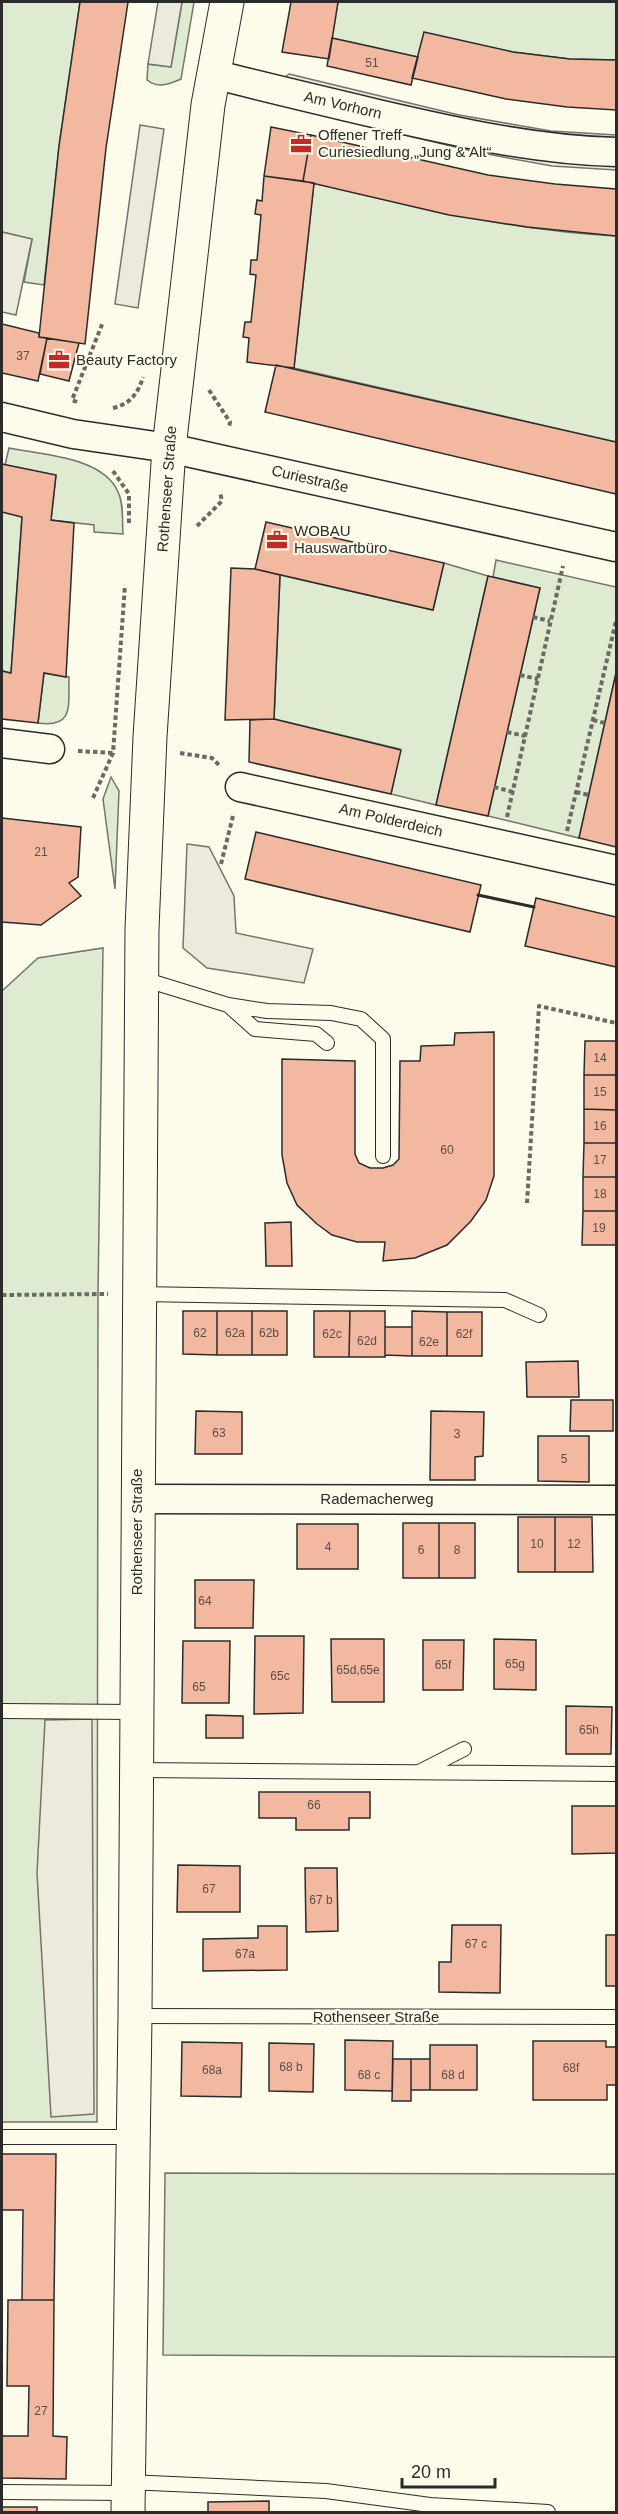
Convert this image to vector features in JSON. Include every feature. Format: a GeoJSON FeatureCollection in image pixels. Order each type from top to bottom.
{"type":"FeatureCollection","features":[{"type":"Feature","properties":{"kind":"street","name":"Rothenseer Straße"},"geometry":{"type":"LineString","coordinates":[[128,2496],[135,2016],[141,979],[150,737],[170,448],[213,74],[227,2]]}},
{"type":"Feature","properties":{"kind":"street","name":"Am Vorhorn"},"geometry":{"type":"LineString","coordinates":[[213,74],[395,118],[512,142],[570,150],[616,152]]}},
{"type":"Feature","properties":{"kind":"street","name":"Curiestraße"},"geometry":{"type":"LineString","coordinates":[[2,417],[73,434],[170,448],[616,547]]}},
{"type":"Feature","properties":{"kind":"street"},"geometry":{"type":"LineString","coordinates":[[2,743],[50,749]]}},
{"type":"Feature","properties":{"kind":"street","name":"Am Polderdeich"},"geometry":{"type":"LineString","coordinates":[[240,787],[616,870]]}},
{"type":"Feature","properties":{"kind":"street","name":"Rademacherweg"},"geometry":{"type":"LineString","coordinates":[[137,1499],[616,1500]]}},
{"type":"Feature","properties":{"kind":"lane"},"geometry":{"type":"LineString","coordinates":[[141,979],[228,1005],[267,1011],[331,1013],[361,1019],[383,1040],[383,1156]]}},
{"type":"Feature","properties":{"kind":"lane"},"geometry":{"type":"LineString","coordinates":[[228,1005],[255,1029],[316,1034],[327,1043]]}},
{"type":"Feature","properties":{"kind":"lane"},"geometry":{"type":"LineString","coordinates":[[139,1294],[505,1300],[539,1315]]}},
{"type":"Feature","properties":{"kind":"lane"},"geometry":{"type":"LineString","coordinates":[[2,1711],[136,1712]]}},
{"type":"Feature","properties":{"kind":"lane"},"geometry":{"type":"LineString","coordinates":[[417,1773],[464,1749]]}},
{"type":"Feature","properties":{"kind":"lane"},"geometry":{"type":"LineString","coordinates":[[135,1770],[616,1773]]}},
{"type":"Feature","properties":{"kind":"lane","name":"Rothenseer Straße"},"geometry":{"type":"LineString","coordinates":[[135,2016],[616,2017]]}},
{"type":"Feature","properties":{"kind":"lane"},"geometry":{"type":"LineString","coordinates":[[2,2137],[133,2137]]}},
{"type":"Feature","properties":{"kind":"lane"},"geometry":{"type":"LineString","coordinates":[[2,2492],[128,2496],[326,2491],[430,2505],[548,2512]]}},
{"type":"Feature","properties":{"kind":"path"},"geometry":{"type":"LineString","coordinates":[[79,404],[72,400],[103,322]]}},
{"type":"Feature","properties":{"kind":"path"},"geometry":{"type":"LineString","coordinates":[[207,387],[230,422],[229,428]]}},
{"type":"Feature","properties":{"kind":"path"},"geometry":{"type":"LineString","coordinates":[[106,467],[114,471],[129,494],[128,536]]}},
{"type":"Feature","properties":{"kind":"path"},"geometry":{"type":"LineString","coordinates":[[193,530],[222,501],[220,492]]}},
{"type":"Feature","properties":{"kind":"path"},"geometry":{"type":"LineString","coordinates":[[501,845],[563,566]]}},
{"type":"Feature","properties":{"kind":"path"},"geometry":{"type":"LineString","coordinates":[[93,798],[113,753],[125,581]]}},
{"type":"Feature","properties":{"kind":"path"},"geometry":{"type":"LineString","coordinates":[[533,617],[550,621]]}},
{"type":"Feature","properties":{"kind":"path"},"geometry":{"type":"LineString","coordinates":[[561,858],[616,621]]}},
{"type":"Feature","properties":{"kind":"path"},"geometry":{"type":"LineString","coordinates":[[609,652],[616,654]]}},
{"type":"Feature","properties":{"kind":"path"},"geometry":{"type":"LineString","coordinates":[[520,675],[538,679]]}},
{"type":"Feature","properties":{"kind":"path"},"geometry":{"type":"LineString","coordinates":[[593,720],[605,723]]}},
{"type":"Feature","properties":{"kind":"path"},"geometry":{"type":"LineString","coordinates":[[507,732],[525,736]]}},
{"type":"Feature","properties":{"kind":"path"},"geometry":{"type":"LineString","coordinates":[[176,753],[212,758],[240,787],[221,864]]}},
{"type":"Feature","properties":{"kind":"path"},"geometry":{"type":"LineString","coordinates":[[494,787],[513,792]]}},
{"type":"Feature","properties":{"kind":"path"},"geometry":{"type":"LineString","coordinates":[[576,792],[589,795]]}},
{"type":"Feature","properties":{"kind":"path"},"geometry":{"type":"LineString","coordinates":[[527,1203],[539,1006],[616,1023]]}},
{"type":"Feature","properties":{"kind":"path"},"geometry":{"type":"LineString","coordinates":[[2,1295],[139,1294]]}},
{"type":"Feature","properties":{"kind":"green space"},"geometry":{"type":"Polygon","coordinates":[[[2,2],[80,2],[59,146],[44,285],[24,282],[32,239],[2,232],[2,2]]]}},
{"type":"Feature","properties":{"kind":"green space"},"geometry":{"type":"Polygon","coordinates":[[[182,2],[194,2],[181,79],[168,84],[151,83],[147,80],[148,64],[171,67],[182,2]]]}},
{"type":"Feature","properties":{"kind":"green space"},"geometry":{"type":"Polygon","coordinates":[[[338,2],[616,2],[616,60],[570,59],[513,52],[457,41],[418,57],[332,38],[338,2]]]}},
{"type":"Feature","properties":{"kind":"green space"},"geometry":{"type":"Polygon","coordinates":[[[314,183],[427,209],[502,223],[616,236],[616,442],[294,368],[314,183]]]}},
{"type":"Feature","properties":{"kind":"green space"},"geometry":{"type":"Polygon","coordinates":[[[9,448],[71,460],[99,471],[110,480],[120,497],[123,534],[94,532],[94,525],[51,520],[56,475],[5,465],[9,448]]]}},
{"type":"Feature","properties":{"kind":"green space"},"geometry":{"type":"Polygon","coordinates":[[[2,512],[22,517],[11,673],[2,671],[2,512]]]}},
{"type":"Feature","properties":{"kind":"green space"},"geometry":{"type":"Polygon","coordinates":[[[496,560],[616,587],[616,673],[579,838],[488,816],[540,588],[493,577],[496,560]]]}},
{"type":"Feature","properties":{"kind":"green space"},"geometry":{"type":"Polygon","coordinates":[[[444,563],[488,576],[436,805],[391,794],[400,749],[274,719],[280,575],[433,610],[444,563]]]}},
{"type":"Feature","properties":{"kind":"green space"},"geometry":{"type":"Polygon","coordinates":[[[44,673],[69,677],[67,712],[64,718],[50,724],[38,723],[44,673]]]}},
{"type":"Feature","properties":{"kind":"green space"},"geometry":{"type":"Polygon","coordinates":[[[111,777],[119,791],[115,889],[103,799],[111,777]]]}},
{"type":"Feature","properties":{"kind":"green space"},"geometry":{"type":"Polygon","coordinates":[[[103,948],[98,1294],[97,2122],[2,2122],[2,991],[38,958],[103,948]]]}},
{"type":"Feature","properties":{"kind":"green space"},"geometry":{"type":"Polygon","coordinates":[[[165,2173],[616,2174],[616,2357],[163,2355],[165,2173]]]}},
{"type":"Feature","properties":{"kind":"shaded area"},"geometry":{"type":"Polygon","coordinates":[[[158,2],[182,2],[171,67],[148,64],[158,2]]]}},
{"type":"Feature","properties":{"kind":"shaded area"},"geometry":{"type":"Polygon","coordinates":[[[289,74],[459,115],[551,131],[616,135],[616,143],[514,133],[280,81],[289,74]]]}},
{"type":"Feature","properties":{"kind":"shaded area"},"geometry":{"type":"Polygon","coordinates":[[[140,125],[164,129],[138,308],[115,304],[140,125]]]}},
{"type":"Feature","properties":{"kind":"shaded area"},"geometry":{"type":"Polygon","coordinates":[[[363,125],[616,160],[616,170],[552,166],[476,152],[363,125]]]}},
{"type":"Feature","properties":{"kind":"shaded area"},"geometry":{"type":"Polygon","coordinates":[[[2,232],[32,239],[16,315],[2,312],[2,232]]]}},
{"type":"Feature","properties":{"kind":"shaded area"},"geometry":{"type":"Polygon","coordinates":[[[187,844],[209,847],[234,896],[236,933],[313,949],[304,983],[207,968],[183,948],[187,844]]]}},
{"type":"Feature","properties":{"kind":"shaded area"},"geometry":{"type":"Polygon","coordinates":[[[92,1719],[94,2114],[51,2117],[37,1873],[45,1720],[92,1719]]]}},
{"type":"Feature","properties":{"kind":"building"},"geometry":{"type":"Polygon","coordinates":[[[80,2],[128,2],[106,148],[85,344],[39,337],[59,146],[80,2]]]}},
{"type":"Feature","properties":{"kind":"building"},"geometry":{"type":"Polygon","coordinates":[[[291,2],[338,2],[329,59],[282,52],[291,2]]]}},
{"type":"Feature","properties":{"kind":"building"},"geometry":{"type":"Polygon","coordinates":[[[424,32],[513,52],[570,59],[616,60],[616,110],[567,107],[506,99],[412,78],[424,32]]]}},
{"type":"Feature","properties":{"kind":"building"},"geometry":{"type":"Polygon","coordinates":[[[332,38],[418,57],[411,85],[327,66],[332,38]]]}},
{"type":"Feature","properties":{"kind":"building"},"geometry":{"type":"Polygon","coordinates":[[[271,127],[311,135],[303,181],[264,176],[271,127]]]}},
{"type":"Feature","properties":{"kind":"building"},"geometry":{"type":"Polygon","coordinates":[[[311,135],[488,175],[616,189],[616,236],[527,227],[449,215],[303,181],[311,135]]]}},
{"type":"Feature","properties":{"kind":"building"},"geometry":{"type":"Polygon","coordinates":[[[264,176],[314,183],[294,368],[247,362],[249,338],[243,337],[245,322],[251,322],[256,275],[250,274],[251,260],[257,260],[261,215],[255,214],[257,200],[262,201],[264,176]]]}},
{"type":"Feature","properties":{"kind":"building"},"geometry":{"type":"Polygon","coordinates":[[[2,324],[39,333],[39,337],[47,338],[38,381],[2,373],[2,324]]]}},
{"type":"Feature","properties":{"kind":"building"},"geometry":{"type":"Polygon","coordinates":[[[47,338],[79,343],[69,381],[40,374],[47,338]]]}},
{"type":"Feature","properties":{"kind":"building"},"geometry":{"type":"Polygon","coordinates":[[[276,365],[616,442],[616,494],[265,412],[276,365]]]}},
{"type":"Feature","properties":{"kind":"building"},"geometry":{"type":"Polygon","coordinates":[[[2,464],[56,475],[51,520],[74,523],[66,677],[44,673],[38,723],[2,719],[2,671],[11,673],[22,517],[2,512],[2,464]]]}},
{"type":"Feature","properties":{"kind":"building"},"geometry":{"type":"Polygon","coordinates":[[[266,522],[444,563],[433,610],[255,569],[266,522]]]}},
{"type":"Feature","properties":{"kind":"building"},"geometry":{"type":"Polygon","coordinates":[[[231,568],[255,569],[280,575],[274,719],[225,720],[231,568]]]}},
{"type":"Feature","properties":{"kind":"building"},"geometry":{"type":"Polygon","coordinates":[[[488,576],[540,588],[488,816],[436,805],[488,576]]]}},
{"type":"Feature","properties":{"kind":"building"},"geometry":{"type":"Polygon","coordinates":[[[616,673],[616,847],[579,838],[616,673]]]}},
{"type":"Feature","properties":{"kind":"building"},"geometry":{"type":"Polygon","coordinates":[[[274,719],[401,750],[391,794],[249,762],[250,720],[274,719]]]}},
{"type":"Feature","properties":{"kind":"building"},"geometry":{"type":"Polygon","coordinates":[[[2,818],[81,827],[78,877],[69,883],[81,896],[41,925],[2,922],[2,818]]]}},
{"type":"Feature","properties":{"kind":"building"},"geometry":{"type":"Polygon","coordinates":[[[256,832],[481,885],[470,932],[245,879],[256,832]]]}},
{"type":"Feature","properties":{"kind":"building"},"geometry":{"type":"Polygon","coordinates":[[[536,898],[616,917],[616,967],[525,946],[536,898]]]}},
{"type":"Feature","properties":{"kind":"building"},"geometry":{"type":"Polygon","coordinates":[[[494,1032],[494,1176],[486,1200],[471,1221],[447,1245],[415,1258],[383,1261],[385,1242],[357,1242],[332,1235],[297,1205],[287,1183],[282,1155],[282,1059],[355,1061],[355,1154],[359,1163],[370,1168],[383,1168],[393,1165],[399,1159],[400,1061],[420,1061],[421,1046],[454,1045],[455,1033],[494,1032]]]}},
{"type":"Feature","properties":{"kind":"building"},"geometry":{"type":"Polygon","coordinates":[[[585,1041],[616,1041],[616,1075],[584,1075],[585,1041]]]}},
{"type":"Feature","properties":{"kind":"building"},"geometry":{"type":"Polygon","coordinates":[[[584,1075],[616,1075],[616,1110],[584,1109],[584,1075]]]}},
{"type":"Feature","properties":{"kind":"building"},"geometry":{"type":"Polygon","coordinates":[[[584,1109],[616,1110],[616,1143],[584,1143],[584,1109]]]}},
{"type":"Feature","properties":{"kind":"building"},"geometry":{"type":"Polygon","coordinates":[[[584,1143],[616,1143],[616,1177],[583,1177],[584,1143]]]}},
{"type":"Feature","properties":{"kind":"building"},"geometry":{"type":"Polygon","coordinates":[[[583,1177],[616,1177],[616,1211],[583,1211],[583,1177]]]}},
{"type":"Feature","properties":{"kind":"building"},"geometry":{"type":"Polygon","coordinates":[[[583,1211],[616,1211],[616,1245],[582,1245],[583,1211]]]}},
{"type":"Feature","properties":{"kind":"building"},"geometry":{"type":"Polygon","coordinates":[[[291,1222],[292,1266],[266,1266],[265,1223],[291,1222]]]}},
{"type":"Feature","properties":{"kind":"building"},"geometry":{"type":"Polygon","coordinates":[[[183,1311],[217,1311],[217,1355],[183,1354],[183,1311]]]}},
{"type":"Feature","properties":{"kind":"building"},"geometry":{"type":"Polygon","coordinates":[[[217,1311],[252,1311],[252,1355],[217,1355],[217,1311]]]}},
{"type":"Feature","properties":{"kind":"building"},"geometry":{"type":"Polygon","coordinates":[[[252,1311],[287,1311],[287,1355],[252,1355],[252,1311]]]}},
{"type":"Feature","properties":{"kind":"building"},"geometry":{"type":"Polygon","coordinates":[[[314,1311],[350,1311],[349,1357],[314,1357],[314,1311]]]}},
{"type":"Feature","properties":{"kind":"building"},"geometry":{"type":"Polygon","coordinates":[[[350,1311],[385,1311],[385,1357],[349,1357],[350,1311]]]}},
{"type":"Feature","properties":{"kind":"building"},"geometry":{"type":"Polygon","coordinates":[[[412,1311],[447,1312],[447,1356],[412,1356],[412,1311]]]}},
{"type":"Feature","properties":{"kind":"building"},"geometry":{"type":"Polygon","coordinates":[[[447,1312],[482,1312],[482,1356],[447,1356],[447,1312]]]}},
{"type":"Feature","properties":{"kind":"building"},"geometry":{"type":"Polygon","coordinates":[[[385,1327],[412,1327],[412,1356],[385,1355],[385,1327]]]}},
{"type":"Feature","properties":{"kind":"building"},"geometry":{"type":"Polygon","coordinates":[[[578,1361],[579,1397],[527,1397],[526,1362],[578,1361]]]}},
{"type":"Feature","properties":{"kind":"building"},"geometry":{"type":"Polygon","coordinates":[[[571,1400],[613,1400],[613,1431],[570,1431],[571,1400]]]}},
{"type":"Feature","properties":{"kind":"building"},"geometry":{"type":"Polygon","coordinates":[[[196,1411],[242,1412],[242,1454],[195,1454],[196,1411]]]}},
{"type":"Feature","properties":{"kind":"building"},"geometry":{"type":"Polygon","coordinates":[[[431,1411],[484,1412],[483,1456],[475,1457],[475,1480],[430,1480],[431,1411]]]}},
{"type":"Feature","properties":{"kind":"building"},"geometry":{"type":"Polygon","coordinates":[[[538,1436],[589,1436],[589,1482],[538,1481],[538,1436]]]}},
{"type":"Feature","properties":{"kind":"building"},"geometry":{"type":"Polygon","coordinates":[[[518,1517],[555,1517],[555,1572],[518,1572],[518,1517]]]}},
{"type":"Feature","properties":{"kind":"building"},"geometry":{"type":"Polygon","coordinates":[[[555,1517],[592,1517],[593,1572],[555,1572],[555,1517]]]}},
{"type":"Feature","properties":{"kind":"building"},"geometry":{"type":"Polygon","coordinates":[[[403,1523],[439,1523],[439,1578],[403,1578],[403,1523]]]}},
{"type":"Feature","properties":{"kind":"building"},"geometry":{"type":"Polygon","coordinates":[[[439,1523],[475,1523],[475,1578],[439,1578],[439,1523]]]}},
{"type":"Feature","properties":{"kind":"building"},"geometry":{"type":"Polygon","coordinates":[[[297,1524],[358,1524],[358,1569],[297,1569],[297,1524]]]}},
{"type":"Feature","properties":{"kind":"building"},"geometry":{"type":"Polygon","coordinates":[[[195,1580],[254,1580],[253,1628],[195,1628],[195,1580]]]}},
{"type":"Feature","properties":{"kind":"building"},"geometry":{"type":"Polygon","coordinates":[[[255,1636],[304,1636],[303,1713],[254,1714],[255,1636]]]}},
{"type":"Feature","properties":{"kind":"building"},"geometry":{"type":"Polygon","coordinates":[[[331,1639],[384,1639],[384,1702],[332,1702],[331,1639]]]}},
{"type":"Feature","properties":{"kind":"building"},"geometry":{"type":"Polygon","coordinates":[[[494,1639],[536,1640],[536,1690],[494,1689],[494,1639]]]}},
{"type":"Feature","properties":{"kind":"building"},"geometry":{"type":"Polygon","coordinates":[[[423,1640],[464,1640],[463,1690],[423,1690],[423,1640]]]}},
{"type":"Feature","properties":{"kind":"building"},"geometry":{"type":"Polygon","coordinates":[[[183,1641],[230,1641],[229,1703],[182,1703],[183,1641]]]}},
{"type":"Feature","properties":{"kind":"building"},"geometry":{"type":"Polygon","coordinates":[[[566,1706],[612,1707],[611,1754],[566,1754],[566,1706]]]}},
{"type":"Feature","properties":{"kind":"building"},"geometry":{"type":"Polygon","coordinates":[[[206,1715],[243,1716],[243,1738],[206,1738],[206,1715]]]}},
{"type":"Feature","properties":{"kind":"building"},"geometry":{"type":"Polygon","coordinates":[[[259,1792],[370,1792],[370,1818],[349,1818],[349,1830],[296,1830],[296,1818],[259,1818],[259,1792]]]}},
{"type":"Feature","properties":{"kind":"building"},"geometry":{"type":"Polygon","coordinates":[[[572,1806],[616,1806],[616,1853],[572,1854],[572,1806]]]}},
{"type":"Feature","properties":{"kind":"building"},"geometry":{"type":"Polygon","coordinates":[[[178,1865],[240,1866],[240,1912],[177,1912],[178,1865]]]}},
{"type":"Feature","properties":{"kind":"building"},"geometry":{"type":"Polygon","coordinates":[[[305,1868],[337,1868],[338,1931],[306,1932],[305,1868]]]}},
{"type":"Feature","properties":{"kind":"building"},"geometry":{"type":"Polygon","coordinates":[[[452,1925],[501,1925],[500,1993],[439,1992],[439,1962],[451,1962],[452,1925]]]}},
{"type":"Feature","properties":{"kind":"building"},"geometry":{"type":"Polygon","coordinates":[[[258,1926],[287,1926],[287,1970],[203,1971],[203,1939],[258,1938],[258,1926]]]}},
{"type":"Feature","properties":{"kind":"building"},"geometry":{"type":"Polygon","coordinates":[[[606,1935],[616,1935],[616,1986],[606,1986],[606,1935]]]}},
{"type":"Feature","properties":{"kind":"building"},"geometry":{"type":"Polygon","coordinates":[[[345,2040],[393,2041],[392,2091],[345,2090],[345,2040]]]}},
{"type":"Feature","properties":{"kind":"building"},"geometry":{"type":"Polygon","coordinates":[[[533,2041],[606,2041],[606,2047],[616,2047],[616,2085],[607,2085],[607,2100],[533,2100],[533,2041]]]}},
{"type":"Feature","properties":{"kind":"building"},"geometry":{"type":"Polygon","coordinates":[[[182,2042],[242,2043],[241,2097],[181,2096],[182,2042]]]}},
{"type":"Feature","properties":{"kind":"building"},"geometry":{"type":"Polygon","coordinates":[[[269,2043],[314,2044],[313,2092],[269,2091],[269,2043]]]}},
{"type":"Feature","properties":{"kind":"building"},"geometry":{"type":"Polygon","coordinates":[[[430,2045],[477,2045],[477,2090],[430,2090],[430,2045]]]}},
{"type":"Feature","properties":{"kind":"building"},"geometry":{"type":"Polygon","coordinates":[[[393,2059],[411,2059],[411,2101],[392,2101],[393,2059]]]}},
{"type":"Feature","properties":{"kind":"building"},"geometry":{"type":"Polygon","coordinates":[[[411,2059],[430,2059],[430,2090],[411,2090],[411,2059]]]}},
{"type":"Feature","properties":{"kind":"building"},"geometry":{"type":"Polygon","coordinates":[[[2,2154],[56,2154],[54,2300],[22,2300],[23,2210],[2,2210],[2,2154]]]}},
{"type":"Feature","properties":{"kind":"building"},"geometry":{"type":"Polygon","coordinates":[[[8,2300],[54,2300],[53,2436],[67,2437],[66,2479],[2,2478],[2,2436],[28,2436],[29,2386],[7,2386],[8,2300]]]}},
{"type":"Feature","properties":{"kind":"building"},"geometry":{"type":"Polygon","coordinates":[[[269,2501],[269,2512],[208,2512],[208,2502],[269,2501]]]}},
{"type":"Feature","properties":{"kind":"building"},"geometry":{"type":"Polygon","coordinates":[[[2,2507],[37,2507],[37,2512],[2,2512],[2,2507]]]}},
{"type":"Feature","properties":{"kind":"wall"},"geometry":{"type":"LineString","coordinates":[[478,895],[534,907]]}},
{"type":"Feature","properties":{"kind":"place","name":"Offener Treff Curiesiedlung „Jung & Alt“"},"geometry":{"type":"Point","coordinates":[301,144]}},
{"type":"Feature","properties":{"kind":"place","name":"Beauty Factory"},"geometry":{"type":"Point","coordinates":[59,360]}},
{"type":"Feature","properties":{"kind":"place","name":"WOBAU Hauswartbüro"},"geometry":{"type":"Point","coordinates":[277,540]}}]}
